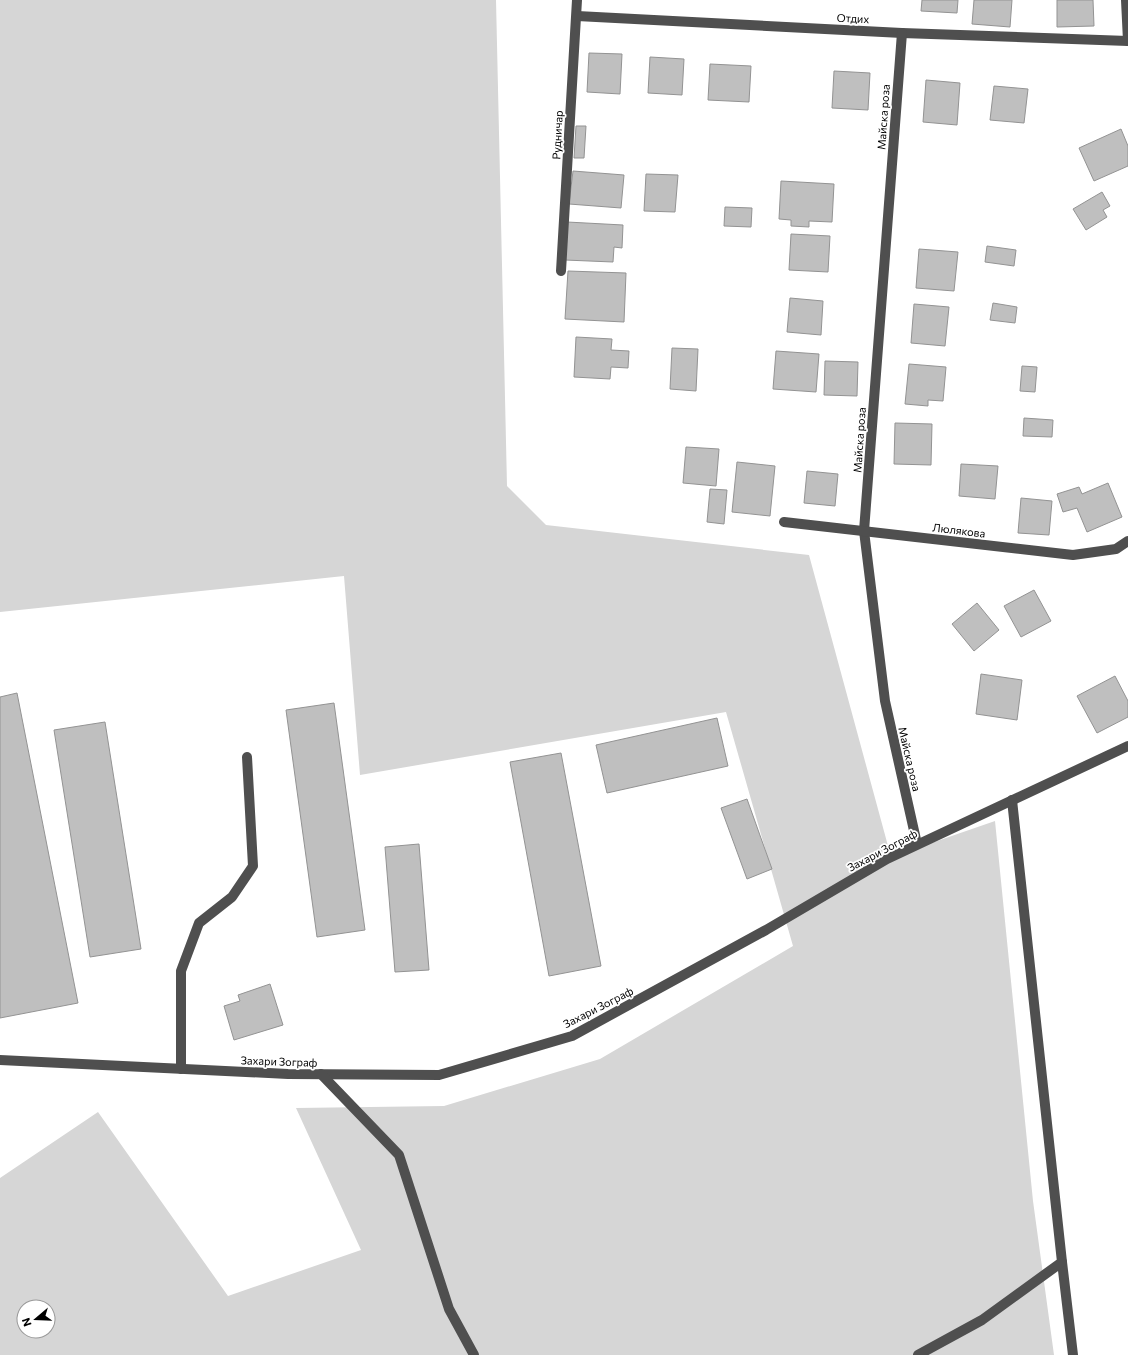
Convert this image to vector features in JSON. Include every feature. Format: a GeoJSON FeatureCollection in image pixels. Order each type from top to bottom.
{"type":"FeatureCollection","features":[{"type":"Feature","properties":{"kind":"street","name":"Рудничар"},"geometry":{"type":"LineString","coordinates":[[561,271],[577,0]]}},
{"type":"Feature","properties":{"kind":"street"},"geometry":{"type":"LineString","coordinates":[[1126,0],[1128,41]]}},
{"type":"Feature","properties":{"kind":"street","name":"Отдих"},"geometry":{"type":"LineString","coordinates":[[577,16],[902,33],[1128,41]]}},
{"type":"Feature","properties":{"kind":"street","name":"Майска роза"},"geometry":{"type":"LineString","coordinates":[[902,33],[864,531],[885,700],[917,844]]}},
{"type":"Feature","properties":{"kind":"street","name":"Люлякова"},"geometry":{"type":"LineString","coordinates":[[784,522],[1072,556],[1116,549],[1128,541]]}},
{"type":"Feature","properties":{"kind":"street","name":"Захари Зограф"},"geometry":{"type":"LineString","coordinates":[[0,1060],[288,1074],[438,1075],[572,1036],[766,930],[887,859],[1128,746]]}},
{"type":"Feature","properties":{"kind":"street"},"geometry":{"type":"LineString","coordinates":[[181,1068],[181,971],[199,923],[232,897],[253,866],[247,757]]}},
{"type":"Feature","properties":{"kind":"street"},"geometry":{"type":"LineString","coordinates":[[1012,800],[1073,1355]]}},
{"type":"Feature","properties":{"kind":"street"},"geometry":{"type":"LineString","coordinates":[[321,1074],[399,1155],[449,1309],[474,1355]]}},
{"type":"Feature","properties":{"kind":"street"},"geometry":{"type":"LineString","coordinates":[[918,1355],[982,1320],[1062,1262]]}},
{"type":"Feature","properties":{"kind":"shaded area"},"geometry":{"type":"Polygon","coordinates":[[[0,0],[496,0],[507,486],[546,525],[809,555],[891,857],[995,821],[1033,1201],[1054,1355],[0,1355],[0,1178],[98,1112],[228,1296],[361,1250],[296,1108],[444,1106],[600,1059],[793,946],[726,712],[360,775],[344,576],[0,612],[0,0]]]}},
{"type":"Feature","properties":{"kind":"building"},"geometry":{"type":"Polygon","coordinates":[[[922,0],[958,0],[957,13],[921,11],[922,0]]]}},
{"type":"Feature","properties":{"kind":"building"},"geometry":{"type":"Polygon","coordinates":[[[974,0],[1012,0],[1010,27],[972,24],[974,0]]]}},
{"type":"Feature","properties":{"kind":"building"},"geometry":{"type":"Polygon","coordinates":[[[1057,0],[1093,0],[1094,26],[1057,27],[1057,0]]]}},
{"type":"Feature","properties":{"kind":"building"},"geometry":{"type":"Polygon","coordinates":[[[589,53],[622,54],[620,94],[587,92],[589,53]]]}},
{"type":"Feature","properties":{"kind":"building"},"geometry":{"type":"Polygon","coordinates":[[[650,57],[684,59],[682,95],[648,93],[650,57]]]}},
{"type":"Feature","properties":{"kind":"building"},"geometry":{"type":"Polygon","coordinates":[[[710,64],[751,66],[749,102],[708,100],[710,64]]]}},
{"type":"Feature","properties":{"kind":"building"},"geometry":{"type":"Polygon","coordinates":[[[834,71],[870,73],[868,110],[832,108],[834,71]]]}},
{"type":"Feature","properties":{"kind":"building"},"geometry":{"type":"Polygon","coordinates":[[[926,80],[960,83],[957,125],[923,122],[926,80]]]}},
{"type":"Feature","properties":{"kind":"building"},"geometry":{"type":"Polygon","coordinates":[[[994,86],[1028,89],[1024,123],[990,120],[994,86]]]}},
{"type":"Feature","properties":{"kind":"building"},"geometry":{"type":"Polygon","coordinates":[[[576,126],[586,126],[584,158],[574,158],[576,126]]]}},
{"type":"Feature","properties":{"kind":"building"},"geometry":{"type":"Polygon","coordinates":[[[1121,129],[1128,146],[1128,166],[1094,181],[1079,148],[1121,129]]]}},
{"type":"Feature","properties":{"kind":"building"},"geometry":{"type":"Polygon","coordinates":[[[573,171],[624,175],[621,208],[569,204],[573,171]]]}},
{"type":"Feature","properties":{"kind":"building"},"geometry":{"type":"Polygon","coordinates":[[[646,174],[678,175],[675,212],[644,211],[646,174]]]}},
{"type":"Feature","properties":{"kind":"building"},"geometry":{"type":"Polygon","coordinates":[[[781,181],[834,184],[832,222],[809,221],[809,227],[791,226],[791,220],[779,219],[781,181]]]}},
{"type":"Feature","properties":{"kind":"building"},"geometry":{"type":"Polygon","coordinates":[[[1102,192],[1110,206],[1103,210],[1107,217],[1086,230],[1073,209],[1102,192]]]}},
{"type":"Feature","properties":{"kind":"building"},"geometry":{"type":"Polygon","coordinates":[[[725,207],[752,208],[751,227],[724,226],[725,207]]]}},
{"type":"Feature","properties":{"kind":"building"},"geometry":{"type":"Polygon","coordinates":[[[567,222],[623,225],[622,248],[614,247],[613,262],[565,260],[567,222]]]}},
{"type":"Feature","properties":{"kind":"building"},"geometry":{"type":"Polygon","coordinates":[[[791,234],[830,236],[828,272],[789,270],[791,234]]]}},
{"type":"Feature","properties":{"kind":"building"},"geometry":{"type":"Polygon","coordinates":[[[987,246],[1016,250],[1014,266],[985,262],[987,246]]]}},
{"type":"Feature","properties":{"kind":"building"},"geometry":{"type":"Polygon","coordinates":[[[919,249],[958,252],[954,291],[916,288],[919,249]]]}},
{"type":"Feature","properties":{"kind":"building"},"geometry":{"type":"Polygon","coordinates":[[[568,271],[626,273],[624,322],[565,319],[568,271]]]}},
{"type":"Feature","properties":{"kind":"building"},"geometry":{"type":"Polygon","coordinates":[[[790,298],[823,301],[821,335],[787,332],[790,298]]]}},
{"type":"Feature","properties":{"kind":"building"},"geometry":{"type":"Polygon","coordinates":[[[993,303],[1017,307],[1015,323],[990,320],[993,303]]]}},
{"type":"Feature","properties":{"kind":"building"},"geometry":{"type":"Polygon","coordinates":[[[914,304],[949,307],[945,346],[911,343],[914,304]]]}},
{"type":"Feature","properties":{"kind":"building"},"geometry":{"type":"Polygon","coordinates":[[[576,337],[612,339],[611,350],[629,351],[628,368],[611,367],[610,379],[574,377],[576,337]]]}},
{"type":"Feature","properties":{"kind":"building"},"geometry":{"type":"Polygon","coordinates":[[[672,348],[698,349],[696,391],[670,389],[672,348]]]}},
{"type":"Feature","properties":{"kind":"building"},"geometry":{"type":"Polygon","coordinates":[[[776,351],[819,354],[816,392],[773,389],[776,351]]]}},
{"type":"Feature","properties":{"kind":"building"},"geometry":{"type":"Polygon","coordinates":[[[825,361],[858,362],[857,396],[824,395],[825,361]]]}},
{"type":"Feature","properties":{"kind":"building"},"geometry":{"type":"Polygon","coordinates":[[[909,364],[946,367],[943,401],[928,400],[928,406],[905,404],[909,364]]]}},
{"type":"Feature","properties":{"kind":"building"},"geometry":{"type":"Polygon","coordinates":[[[1022,366],[1037,367],[1035,392],[1020,391],[1022,366]]]}},
{"type":"Feature","properties":{"kind":"building"},"geometry":{"type":"Polygon","coordinates":[[[1024,418],[1053,420],[1052,437],[1023,436],[1024,418]]]}},
{"type":"Feature","properties":{"kind":"building"},"geometry":{"type":"Polygon","coordinates":[[[895,423],[932,424],[931,465],[894,464],[895,423]]]}},
{"type":"Feature","properties":{"kind":"building"},"geometry":{"type":"Polygon","coordinates":[[[686,447],[719,449],[716,486],[683,483],[686,447]]]}},
{"type":"Feature","properties":{"kind":"building"},"geometry":{"type":"Polygon","coordinates":[[[737,462],[775,466],[770,516],[732,512],[737,462]]]}},
{"type":"Feature","properties":{"kind":"building"},"geometry":{"type":"Polygon","coordinates":[[[961,464],[998,466],[995,499],[959,496],[961,464]]]}},
{"type":"Feature","properties":{"kind":"building"},"geometry":{"type":"Polygon","coordinates":[[[807,471],[838,474],[835,506],[804,503],[807,471]]]}},
{"type":"Feature","properties":{"kind":"building"},"geometry":{"type":"Polygon","coordinates":[[[1108,483],[1122,517],[1087,532],[1077,508],[1063,512],[1057,494],[1079,487],[1082,494],[1108,483]]]}},
{"type":"Feature","properties":{"kind":"building"},"geometry":{"type":"Polygon","coordinates":[[[710,489],[727,490],[724,524],[707,522],[710,489]]]}},
{"type":"Feature","properties":{"kind":"building"},"geometry":{"type":"Polygon","coordinates":[[[1021,498],[1052,501],[1049,535],[1018,533],[1021,498]]]}},
{"type":"Feature","properties":{"kind":"building"},"geometry":{"type":"Polygon","coordinates":[[[1034,590],[1051,621],[1021,637],[1004,606],[1034,590]]]}},
{"type":"Feature","properties":{"kind":"building"},"geometry":{"type":"Polygon","coordinates":[[[977,603],[999,630],[974,651],[952,624],[977,603]]]}},
{"type":"Feature","properties":{"kind":"building"},"geometry":{"type":"Polygon","coordinates":[[[981,674],[1022,680],[1017,720],[976,714],[981,674]]]}},
{"type":"Feature","properties":{"kind":"building"},"geometry":{"type":"Polygon","coordinates":[[[1115,676],[1128,701],[1128,717],[1097,733],[1077,696],[1115,676]]]}},
{"type":"Feature","properties":{"kind":"building"},"geometry":{"type":"Polygon","coordinates":[[[17,693],[78,1003],[0,1018],[0,697],[17,693]]]}},
{"type":"Feature","properties":{"kind":"building"},"geometry":{"type":"Polygon","coordinates":[[[334,703],[365,930],[317,937],[286,710],[334,703]]]}},
{"type":"Feature","properties":{"kind":"building"},"geometry":{"type":"Polygon","coordinates":[[[717,718],[728,766],[607,793],[596,745],[717,718]]]}},
{"type":"Feature","properties":{"kind":"building"},"geometry":{"type":"Polygon","coordinates":[[[105,722],[141,949],[90,957],[54,730],[105,722]]]}},
{"type":"Feature","properties":{"kind":"building"},"geometry":{"type":"Polygon","coordinates":[[[561,753],[601,966],[549,976],[510,762],[561,753]]]}},
{"type":"Feature","properties":{"kind":"building"},"geometry":{"type":"Polygon","coordinates":[[[747,799],[772,869],[747,879],[721,808],[747,799]]]}},
{"type":"Feature","properties":{"kind":"building"},"geometry":{"type":"Polygon","coordinates":[[[419,844],[429,970],[395,972],[385,847],[419,844]]]}},
{"type":"Feature","properties":{"kind":"building"},"geometry":{"type":"Polygon","coordinates":[[[270,984],[283,1025],[234,1040],[224,1006],[240,1001],[238,995],[270,984]]]}}]}
